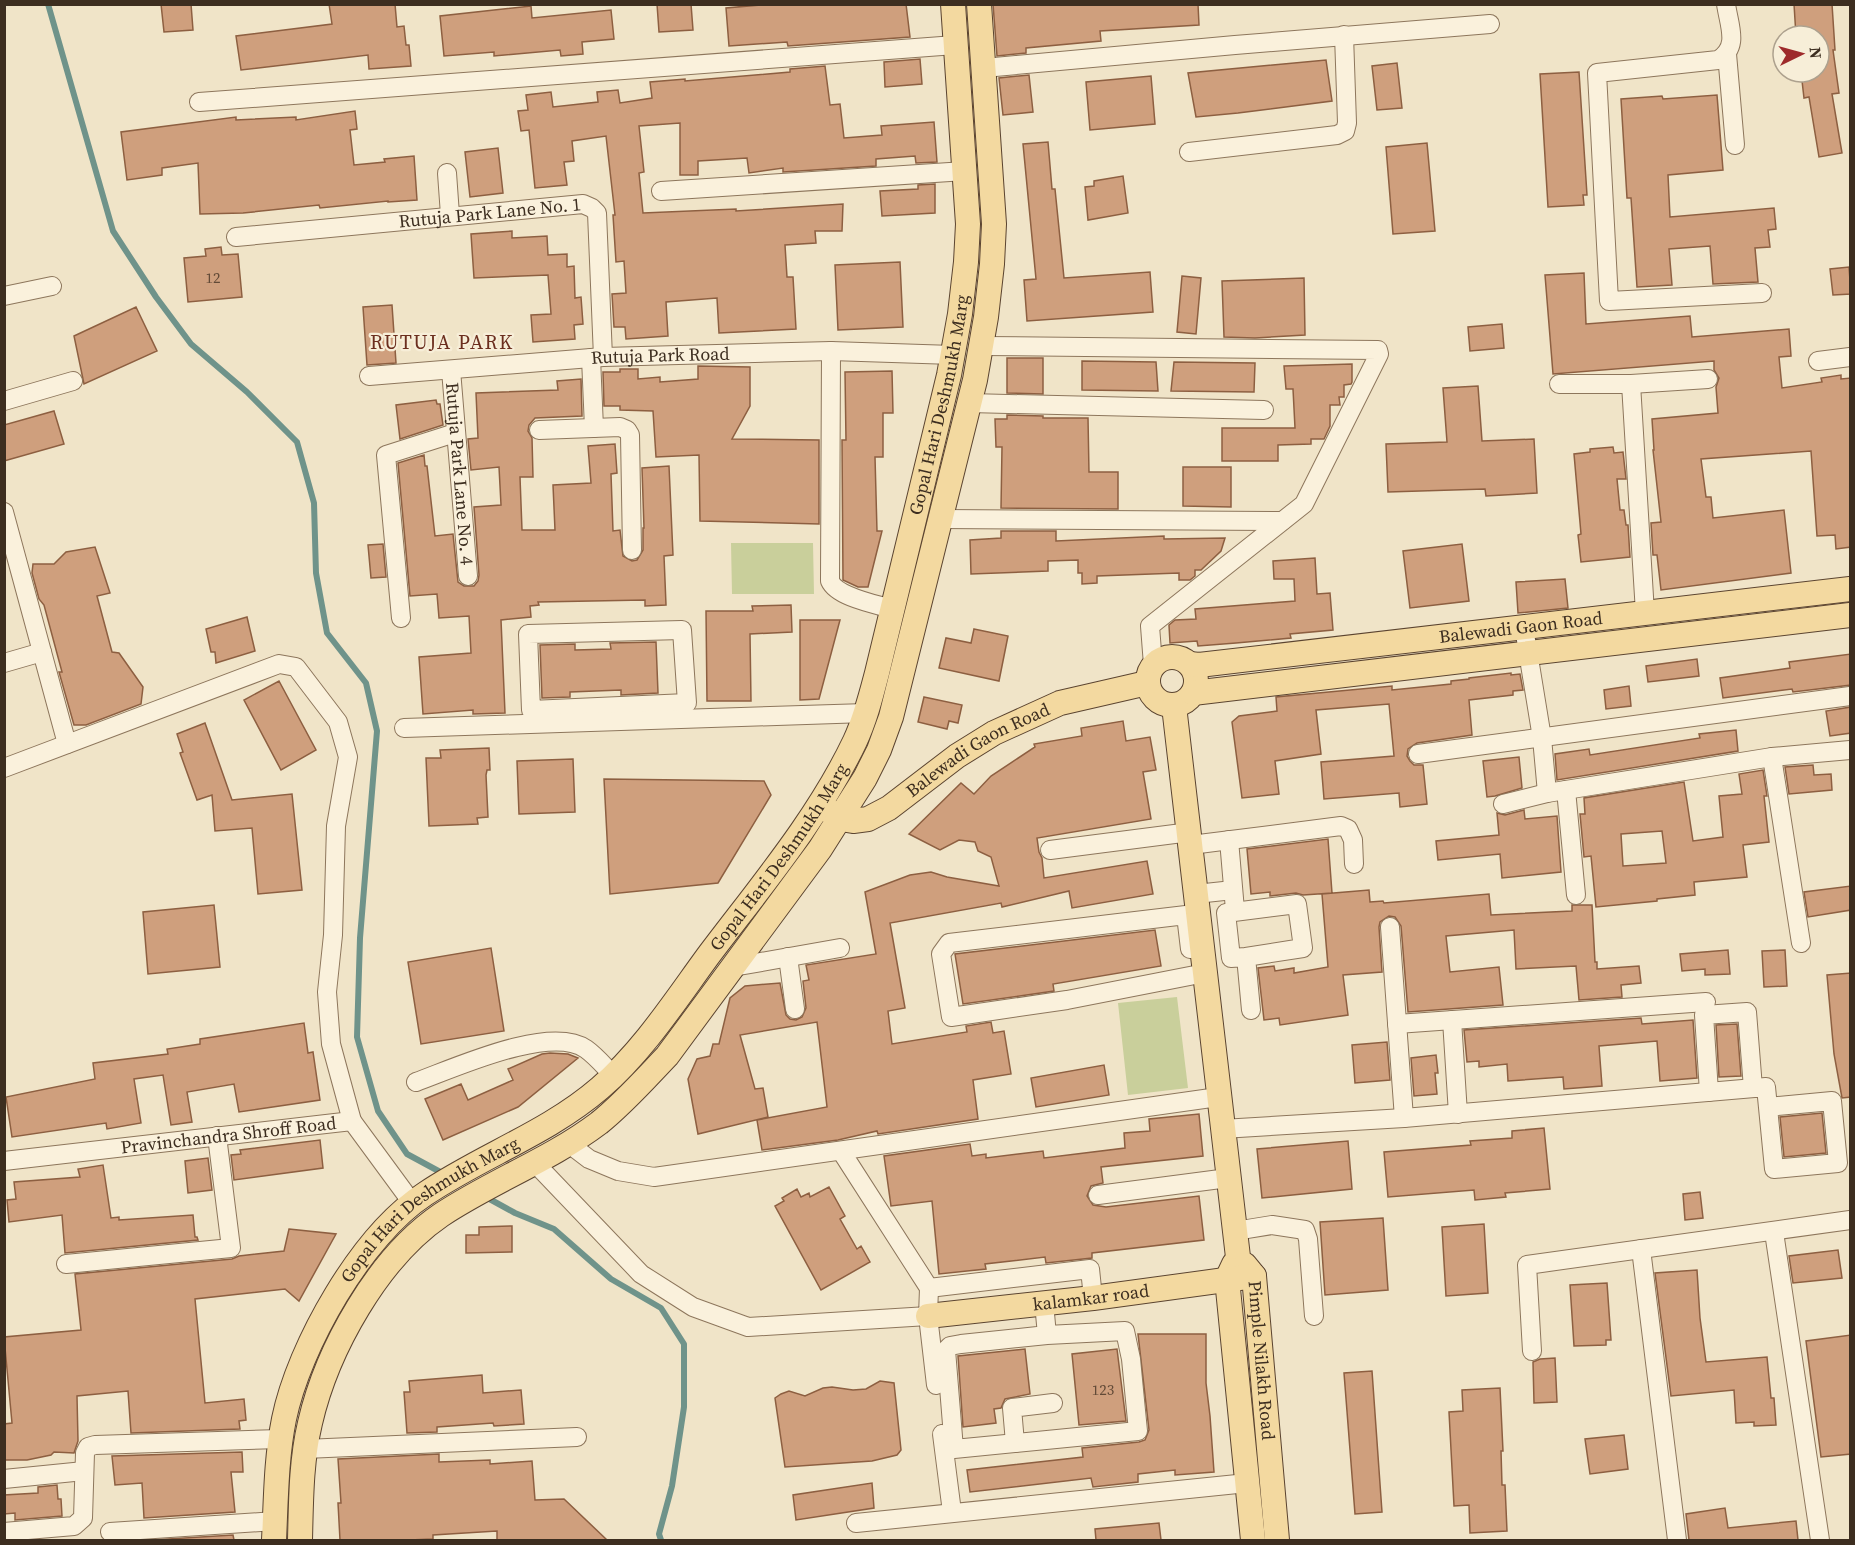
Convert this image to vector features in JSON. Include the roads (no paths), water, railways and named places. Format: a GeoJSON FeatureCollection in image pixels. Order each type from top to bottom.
{"type":"FeatureCollection","features":[{"type":"Feature","properties":{"kind":"main road","name":"Gopal Hari Deshmukh Marg"},"geometry":{"type":"LineString","coordinates":[[275,1531],[277,1458],[293,1384],[322,1320],[344,1281],[378,1237],[417,1200],[466,1168],[582,1103],[647,1039],[819,805],[848,753],[866,713],[953,355],[966,262],[968,224],[953,4]]}},
{"type":"Feature","properties":{"kind":"main road","name":"Gopal Hari Deshmukh Marg"},"geometry":{"type":"LineString","coordinates":[[300,1540],[305,1449],[317,1393],[345,1332],[366,1296],[397,1254],[441,1215],[568,1143],[619,1106],[640,1085],[667,1056],[841,819],[874,760],[891,717],[902,680],[981,346],[992,264],[994,224],[979,4]]}},
{"type":"Feature","properties":{"kind":"main road","name":"Balewadi Gaon Road"},"geometry":{"type":"LineString","coordinates":[[1190,664],[1199,665],[1851,589]]}},
{"type":"Feature","properties":{"kind":"main road","name":"Balewadi Gaon Road"},"geometry":{"type":"LineString","coordinates":[[1183,700],[1528,653],[1851,615]]}},
{"type":"Feature","properties":{"kind":"main road"},"geometry":{"type":"LineString","coordinates":[[1183,700],[1164,705],[1149,692],[1150,674],[1160,659],[1170,656],[1179,657],[1190,664],[1196,679],[1183,700],[1199,974],[1218,1097],[1238,1257]]}},
{"type":"Feature","properties":{"kind":"main road","name":"Balewadi Gaon Road"},"geometry":{"type":"LineString","coordinates":[[841,819],[868,819],[889,808],[957,756],[1013,724],[1060,703],[1150,674]]}},
{"type":"Feature","properties":{"kind":"main road"},"geometry":{"type":"LineString","coordinates":[[848,753],[874,760]]}},
{"type":"Feature","properties":{"kind":"main road"},"geometry":{"type":"LineString","coordinates":[[819,805],[841,819]]}},
{"type":"Feature","properties":{"kind":"main road","name":"Pimple Nilakh Road"},"geometry":{"type":"LineString","coordinates":[[1253,1540],[1227,1279],[1238,1257],[1254,1276],[1277,1540]]}},
{"type":"Feature","properties":{"kind":"main road","name":"kalamkar road"},"geometry":{"type":"LineString","coordinates":[[928,1316],[1093,1298],[1254,1276]]}},
{"type":"Feature","properties":{"kind":"street"},"geometry":{"type":"LineString","coordinates":[[1726,4],[1732,43],[1727,54],[1735,145]]}},
{"type":"Feature","properties":{"kind":"street"},"geometry":{"type":"LineString","coordinates":[[984,68],[1490,24]]}},
{"type":"Feature","properties":{"kind":"street"},"geometry":{"type":"LineString","coordinates":[[1188,152],[1337,135],[1345,131],[1347,123],[1344,35]]}},
{"type":"Feature","properties":{"kind":"street"},"geometry":{"type":"LineString","coordinates":[[199,102],[955,45]]}},
{"type":"Feature","properties":{"kind":"street"},"geometry":{"type":"LineString","coordinates":[[1727,54],[1718,60],[1597,73],[1609,301],[1761,293]]}},
{"type":"Feature","properties":{"kind":"street"},"geometry":{"type":"LineString","coordinates":[[661,191],[964,171]]}},
{"type":"Feature","properties":{"kind":"street"},"geometry":{"type":"LineString","coordinates":[[447,173],[450,215]]}},
{"type":"Feature","properties":{"kind":"street","name":"Rutuja Park Lane No. 1"},"geometry":{"type":"LineString","coordinates":[[236,237],[583,204],[592,208],[597,213],[597,358],[594,428]]}},
{"type":"Feature","properties":{"kind":"street"},"geometry":{"type":"LineString","coordinates":[[4,297],[52,286]]}},
{"type":"Feature","properties":{"kind":"street"},"geometry":{"type":"LineString","coordinates":[[981,346],[1378,350],[1379,354],[1313,504],[1282,521],[1150,626],[1150,674]]}},
{"type":"Feature","properties":{"kind":"street"},"geometry":{"type":"LineString","coordinates":[[831,351],[830,581],[833,589],[843,594],[892,609]]}},
{"type":"Feature","properties":{"kind":"street","name":"Rutuja Park Road"},"geometry":{"type":"LineString","coordinates":[[369,376],[597,358],[831,351],[953,355]]}},
{"type":"Feature","properties":{"kind":"street"},"geometry":{"type":"LineString","coordinates":[[1818,361],[1851,357]]}},
{"type":"Feature","properties":{"kind":"street","name":"Rutuja Park Lane No. 4"},"geometry":{"type":"LineString","coordinates":[[451,369],[468,576]]}},
{"type":"Feature","properties":{"kind":"street"},"geometry":{"type":"LineString","coordinates":[[1559,384],[1631,384],[1708,379]]}},
{"type":"Feature","properties":{"kind":"street"},"geometry":{"type":"LineString","coordinates":[[4,401],[73,381]]}},
{"type":"Feature","properties":{"kind":"street"},"geometry":{"type":"LineString","coordinates":[[1631,384],[1645,613]]}},
{"type":"Feature","properties":{"kind":"street"},"geometry":{"type":"LineString","coordinates":[[969,403],[1264,410]]}},
{"type":"Feature","properties":{"kind":"street"},"geometry":{"type":"LineString","coordinates":[[539,430],[620,427],[627,430],[630,435],[632,550]]}},
{"type":"Feature","properties":{"kind":"street"},"geometry":{"type":"LineString","coordinates":[[401,618],[386,455],[455,433]]}},
{"type":"Feature","properties":{"kind":"street"},"geometry":{"type":"LineString","coordinates":[[4,512],[67,744]]}},
{"type":"Feature","properties":{"kind":"street"},"geometry":{"type":"LineString","coordinates":[[941,519],[1282,521]]}},
{"type":"Feature","properties":{"kind":"street"},"geometry":{"type":"LineString","coordinates":[[1525,627],[1542,738],[1547,793]]}},
{"type":"Feature","properties":{"kind":"street"},"geometry":{"type":"LineString","coordinates":[[404,728],[622,714],[687,703],[682,630],[528,634],[531,710],[622,714],[866,713]]}},
{"type":"Feature","properties":{"kind":"street"},"geometry":{"type":"LineString","coordinates":[[4,663],[42,652]]}},
{"type":"Feature","properties":{"kind":"street"},"geometry":{"type":"LineString","coordinates":[[4,768],[279,664],[296,667],[338,722],[348,757],[336,826],[333,935],[327,992],[331,1044],[352,1121]]}},
{"type":"Feature","properties":{"kind":"street"},"geometry":{"type":"LineString","coordinates":[[1418,754],[1851,696]]}},
{"type":"Feature","properties":{"kind":"street"},"geometry":{"type":"LineString","coordinates":[[1503,804],[1547,793],[1772,757],[1851,750]]}},
{"type":"Feature","properties":{"kind":"street"},"geometry":{"type":"LineString","coordinates":[[1772,757],[1801,943]]}},
{"type":"Feature","properties":{"kind":"street"},"geometry":{"type":"LineString","coordinates":[[1566,790],[1576,895]]}},
{"type":"Feature","properties":{"kind":"street"},"geometry":{"type":"LineString","coordinates":[[1050,850],[1190,839],[1229,840],[1341,826],[1348,829],[1353,840],[1354,864]]}},
{"type":"Feature","properties":{"kind":"street"},"geometry":{"type":"LineString","coordinates":[[1229,840],[1236,910]]}},
{"type":"Feature","properties":{"kind":"street"},"geometry":{"type":"LineString","coordinates":[[1196,894],[1233,890]]}},
{"type":"Feature","properties":{"kind":"street"},"geometry":{"type":"LineString","coordinates":[[1297,903],[1303,948],[1231,958],[1226,912],[1236,910],[1297,903]]}},
{"type":"Feature","properties":{"kind":"street"},"geometry":{"type":"LineString","coordinates":[[1186,915],[1199,974],[1067,1000],[951,1017],[940,954],[949,943],[1186,915]]}},
{"type":"Feature","properties":{"kind":"street"},"geometry":{"type":"LineString","coordinates":[[1390,927],[1404,1118]]}},
{"type":"Feature","properties":{"kind":"street"},"geometry":{"type":"LineString","coordinates":[[733,967],[840,948]]}},
{"type":"Feature","properties":{"kind":"street"},"geometry":{"type":"LineString","coordinates":[[788,957],[795,1009]]}},
{"type":"Feature","properties":{"kind":"street"},"geometry":{"type":"LineString","coordinates":[[1246,957],[1251,1010]]}},
{"type":"Feature","properties":{"kind":"street"},"geometry":{"type":"LineString","coordinates":[[1397,1024],[1706,1002]]}},
{"type":"Feature","properties":{"kind":"street"},"geometry":{"type":"LineString","coordinates":[[1708,1092],[1704,1015],[1747,1012],[1752,1088]]}},
{"type":"Feature","properties":{"kind":"street"},"geometry":{"type":"LineString","coordinates":[[1452,1020],[1458,1114]]}},
{"type":"Feature","properties":{"kind":"street"},"geometry":{"type":"LineString","coordinates":[[416,1082],[508,1049],[540,1042],[562,1041],[585,1048],[613,1075]]}},
{"type":"Feature","properties":{"kind":"street"},"geometry":{"type":"LineString","coordinates":[[1222,1129],[1458,1114],[1766,1087],[1774,1169],[1838,1163],[1832,1101],[1768,1107]]}},
{"type":"Feature","properties":{"kind":"street"},"geometry":{"type":"LineString","coordinates":[[568,1143],[589,1159],[618,1171],[654,1177],[1218,1097]]}},
{"type":"Feature","properties":{"kind":"street","name":"Pravinchandra Shroff Road"},"geometry":{"type":"LineString","coordinates":[[4,1161],[352,1121],[417,1200]]}},
{"type":"Feature","properties":{"kind":"street"},"geometry":{"type":"LineString","coordinates":[[66,1264],[231,1248],[217,1137]]}},
{"type":"Feature","properties":{"kind":"street"},"geometry":{"type":"LineString","coordinates":[[841,1151],[929,1288],[928,1316],[952,1512]]}},
{"type":"Feature","properties":{"kind":"street"},"geometry":{"type":"LineString","coordinates":[[534,1162],[641,1274],[693,1307],[748,1326],[928,1316]]}},
{"type":"Feature","properties":{"kind":"street"},"geometry":{"type":"LineString","coordinates":[[1098,1195],[1228,1178]]}},
{"type":"Feature","properties":{"kind":"street"},"geometry":{"type":"LineString","coordinates":[[1532,1351],[1527,1265],[1851,1220]]}},
{"type":"Feature","properties":{"kind":"street"},"geometry":{"type":"LineString","coordinates":[[1235,1231],[1272,1225],[1305,1230],[1308,1239],[1314,1316]]}},
{"type":"Feature","properties":{"kind":"street"},"geometry":{"type":"LineString","coordinates":[[1774,1232],[1820,1540]]}},
{"type":"Feature","properties":{"kind":"street"},"geometry":{"type":"LineString","coordinates":[[1641,1249],[1677,1540]]}},
{"type":"Feature","properties":{"kind":"street"},"geometry":{"type":"LineString","coordinates":[[929,1288],[1090,1269],[1093,1298]]}},
{"type":"Feature","properties":{"kind":"street"},"geometry":{"type":"LineString","coordinates":[[1044,1303],[1047,1335]]}},
{"type":"Feature","properties":{"kind":"street"},"geometry":{"type":"LineString","coordinates":[[1125,1331],[1131,1359],[1138,1431],[954,1449],[946,1350],[950,1346],[961,1344],[1047,1335],[1125,1331]]}},
{"type":"Feature","properties":{"kind":"street"},"geometry":{"type":"LineString","coordinates":[[1015,1443],[1012,1408],[1053,1403]]}},
{"type":"Feature","properties":{"kind":"street"},"geometry":{"type":"LineString","coordinates":[[305,1449],[577,1437]]}},
{"type":"Feature","properties":{"kind":"street"},"geometry":{"type":"LineString","coordinates":[[4,1532],[74,1526],[80,1523],[83,1518],[85,1453],[88,1448],[95,1445],[280,1439]]}},
{"type":"Feature","properties":{"kind":"street"},"geometry":{"type":"LineString","coordinates":[[4,1479],[84,1471]]}},
{"type":"Feature","properties":{"kind":"street"},"geometry":{"type":"LineString","coordinates":[[855,1523],[1247,1483]]}},
{"type":"Feature","properties":{"kind":"street"},"geometry":{"type":"LineString","coordinates":[[110,1533],[275,1531]]}},
{"type":"Feature","properties":{"kind":"waterway"},"geometry":{"type":"LineString","coordinates":[[48,4],[113,231],[156,297],[191,344],[247,392],[297,442],[314,503],[316,573],[327,633],[366,683],[377,731],[360,938],[357,1037],[378,1111],[407,1154],[444,1174]]}},
{"type":"Feature","properties":{"kind":"waterway"},"geometry":{"type":"LineString","coordinates":[[484,1196],[515,1213],[554,1229],[611,1279],[661,1308],[684,1344],[684,1407],[672,1486],[659,1534],[661,1540]]}},
{"type":"Feature","properties":{"kind":"district","name":"RUTUJA PARK"},"geometry":{"type":"Point","coordinates":[442,342]}}]}
